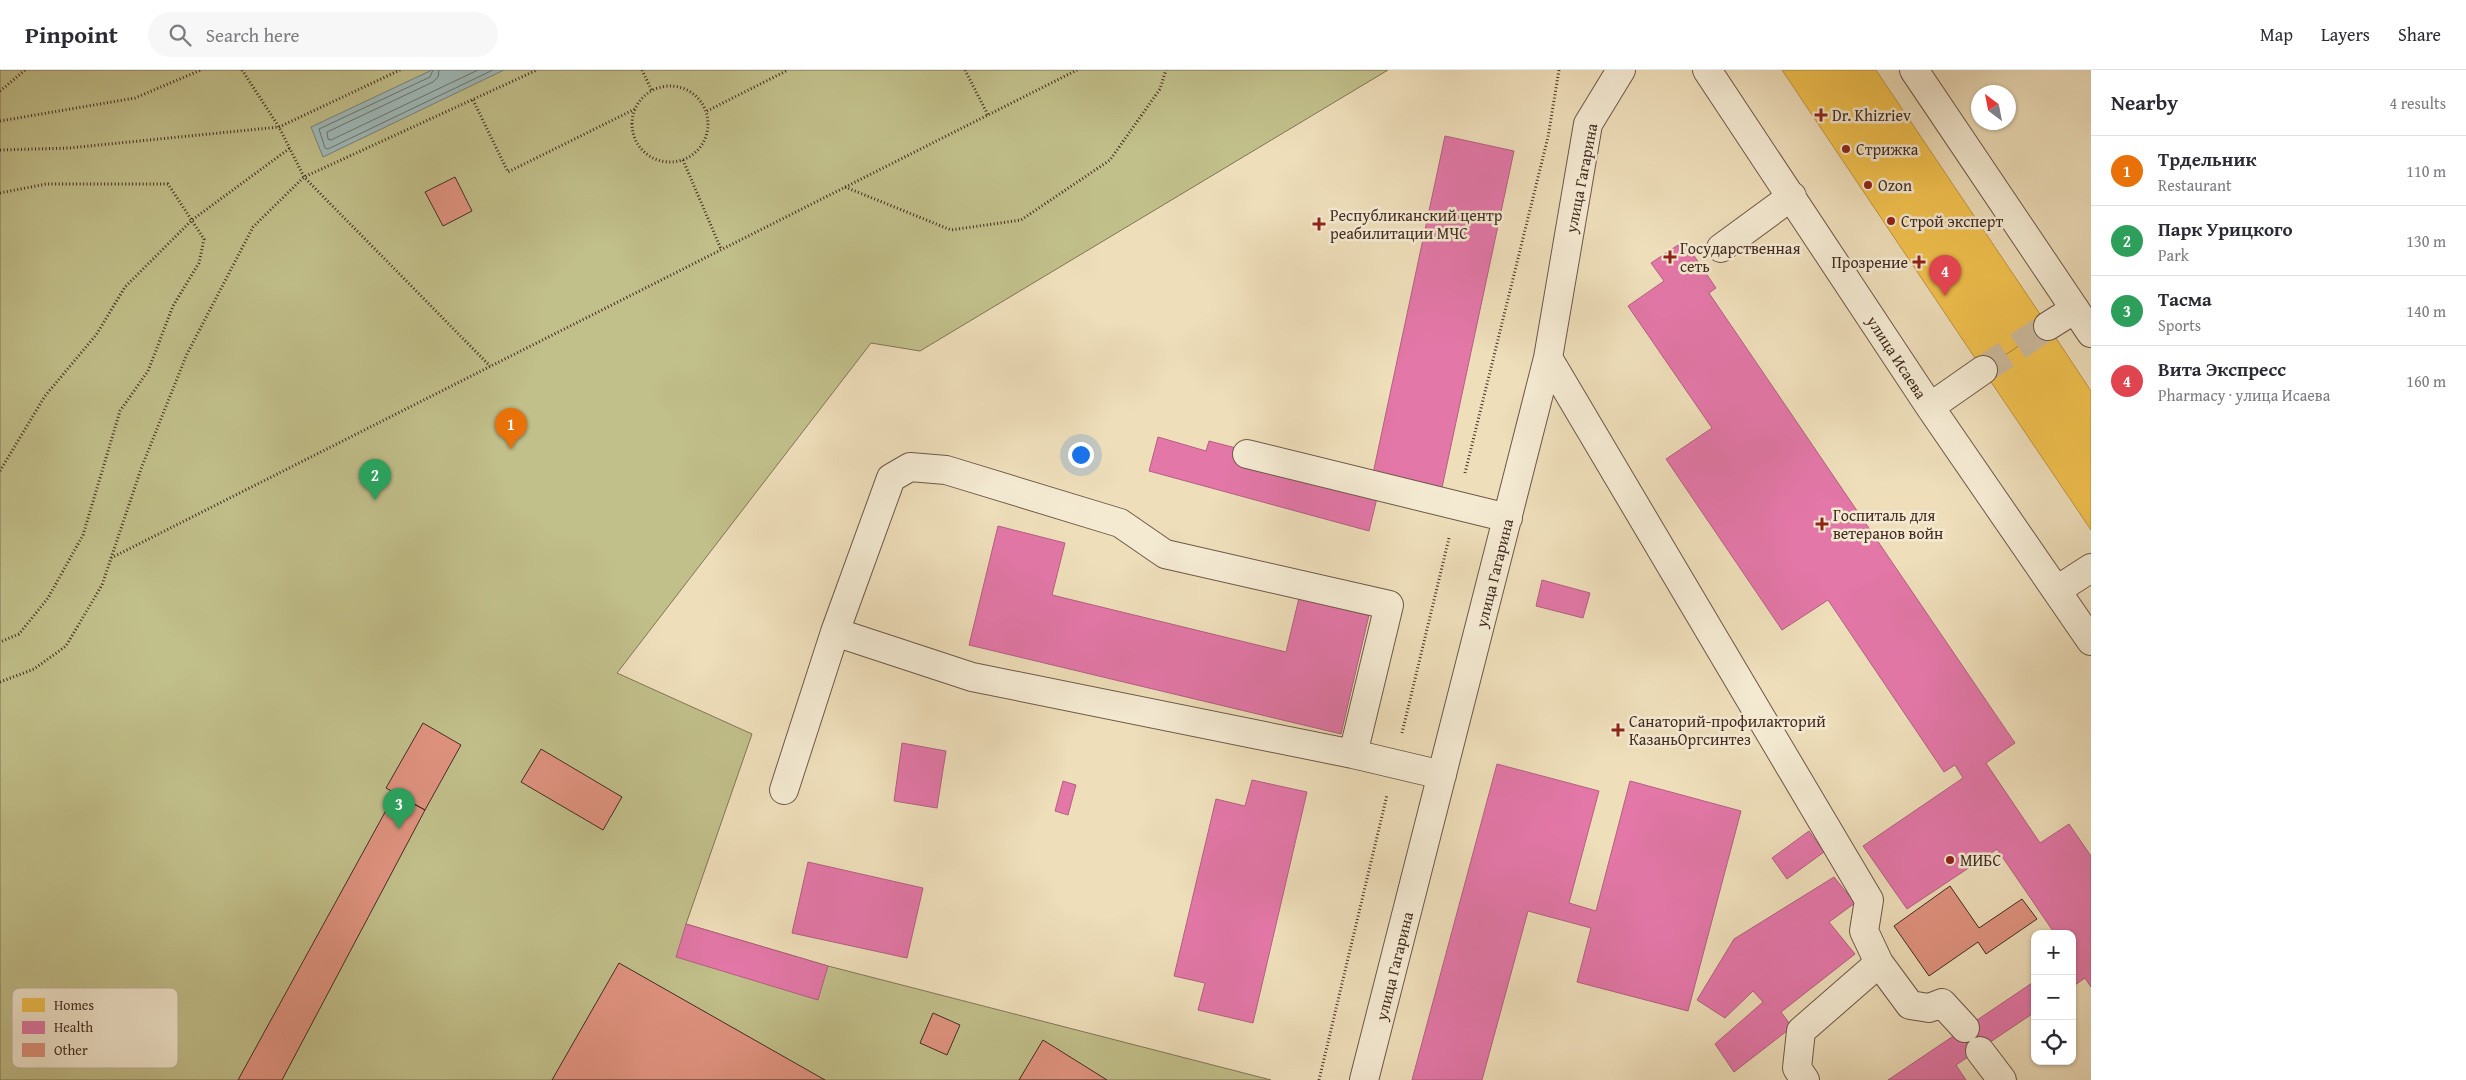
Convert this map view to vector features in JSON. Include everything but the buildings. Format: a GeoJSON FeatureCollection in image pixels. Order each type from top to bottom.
{"type":"FeatureCollection","features":[{"type":"Feature","properties":{"kind":"street","name":"улица Гагарина"},"geometry":{"type":"LineString","coordinates":[[1364,1080],[1548,358],[1588,124],[1621,70]]}},
{"type":"Feature","properties":{"kind":"street","name":"улица Исаева"},"geometry":{"type":"LineString","coordinates":[[1707,70],[1930,407],[2091,641]]}},
{"type":"Feature","properties":{"kind":"street"},"geometry":{"type":"LineString","coordinates":[[1914,70],[2091,333]]}},
{"type":"Feature","properties":{"kind":"street"},"geometry":{"type":"LineString","coordinates":[[1720,248],[1792,196]]}},
{"type":"Feature","properties":{"kind":"street"},"geometry":{"type":"LineString","coordinates":[[2048,326],[2075,309]]}},
{"type":"Feature","properties":{"kind":"street"},"geometry":{"type":"LineString","coordinates":[[1548,358],[1869,900],[1864,931],[1880,963],[1910,1005],[1929,1008],[1942,1003],[1965,1028]]}},
{"type":"Feature","properties":{"kind":"street"},"geometry":{"type":"LineString","coordinates":[[1930,407],[1983,370]]}},
{"type":"Feature","properties":{"kind":"street"},"geometry":{"type":"LineString","coordinates":[[1247,454],[1508,518]]}},
{"type":"Feature","properties":{"kind":"street"},"geometry":{"type":"LineString","coordinates":[[784,790],[835,632],[891,478],[910,467],[946,470],[1120,523],[1165,554],[1388,605],[1353,754]]}},
{"type":"Feature","properties":{"kind":"street"},"geometry":{"type":"LineString","coordinates":[[2057,590],[2091,568]]}},
{"type":"Feature","properties":{"kind":"street"},"geometry":{"type":"LineString","coordinates":[[835,632],[972,677],[1353,754],[1442,775]]}},
{"type":"Feature","properties":{"kind":"street"},"geometry":{"type":"LineString","coordinates":[[1805,1080],[1797,1068],[1800,1031],[1880,963]]}},
{"type":"Feature","properties":{"kind":"street"},"geometry":{"type":"LineString","coordinates":[[1980,1051],[2002,1080]]}},
{"type":"Feature","properties":{"kind":"path"},"geometry":{"type":"LineString","coordinates":[[0,91],[25,70]]}},
{"type":"Feature","properties":{"kind":"path"},"geometry":{"type":"LineString","coordinates":[[0,121],[135,98],[201,70]]}},
{"type":"Feature","properties":{"kind":"path"},"geometry":{"type":"LineString","coordinates":[[242,70],[279,127],[304,177],[490,366]]}},
{"type":"Feature","properties":{"kind":"path"},"geometry":{"type":"LineString","coordinates":[[0,150],[69,148],[279,127],[400,70]]}},
{"type":"Feature","properties":{"kind":"path"},"geometry":{"type":"LineString","coordinates":[[0,682],[34,669],[66,646],[102,585],[141,469],[187,354],[253,227],[304,177],[537,70]]}},
{"type":"Feature","properties":{"kind":"path"},"geometry":{"type":"LineString","coordinates":[[642,70],[652,91]]}},
{"type":"Feature","properties":{"kind":"path"},"geometry":{"type":"LineString","coordinates":[[707,111],[788,70]]}},
{"type":"Feature","properties":{"kind":"path"},"geometry":{"type":"LineString","coordinates":[[965,70],[988,115]]}},
{"type":"Feature","properties":{"kind":"path"},"geometry":{"type":"LineString","coordinates":[[111,558],[1077,70]]}},
{"type":"Feature","properties":{"kind":"path"},"geometry":{"type":"LineString","coordinates":[[845,187],[951,230],[1021,220],[1110,160],[1160,89],[1166,70]]}},
{"type":"Feature","properties":{"kind":"path"},"geometry":{"type":"LineString","coordinates":[[1319,1080],[1456,506],[1548,137],[1559,70]]}},
{"type":"Feature","properties":{"kind":"path"},"geometry":{"type":"LineString","coordinates":[[662,87],[684,88],[694,94],[707,111],[709,123],[707,135],[698,150],[683,160],[671,162],[658,160],[647,154],[638,145],[633,127],[635,109],[642,98],[652,91],[662,87]]}},
{"type":"Feature","properties":{"kind":"path"},"geometry":{"type":"LineString","coordinates":[[473,100],[508,172],[635,109]]}},
{"type":"Feature","properties":{"kind":"path"},"geometry":{"type":"LineString","coordinates":[[0,471],[45,396],[96,335],[125,287],[192,220],[290,148]]}},
{"type":"Feature","properties":{"kind":"path"},"geometry":{"type":"LineString","coordinates":[[683,160],[721,249]]}},
{"type":"Feature","properties":{"kind":"path"},"geometry":{"type":"LineString","coordinates":[[0,193],[46,184],[168,184],[204,239],[199,263],[173,306],[148,371],[120,410],[83,535],[48,598],[19,634],[0,642]]}},
{"type":"Feature","properties":{"kind":"shaded area"},"geometry":{"type":"Polygon","coordinates":[[[0,70],[1388,70],[920,351],[871,343],[617,673],[752,734],[686,924],[828,966],[1271,1080],[0,1080],[0,70]]]}},
{"type":"Feature","properties":{"kind":"water"},"geometry":{"type":"Polygon","coordinates":[[[432,70],[504,70],[323,157],[311,127],[432,70]]]}},
{"type":"Feature","properties":{"kind":"tunnel"},"geometry":{"type":"LineString","coordinates":[[1983,370],[2048,326]]}},
{"type":"Feature","properties":{"kind":"place","name":"Dr. Khizriev"},"geometry":{"type":"Point","coordinates":[1821,115]}},
{"type":"Feature","properties":{"kind":"place","name":"Стрижка"},"geometry":{"type":"Point","coordinates":[1846,149]}},
{"type":"Feature","properties":{"kind":"place","name":"Ozon"},"geometry":{"type":"Point","coordinates":[1868,185]}},
{"type":"Feature","properties":{"kind":"place","name":"Строй эксперт"},"geometry":{"type":"Point","coordinates":[1891,221]}},
{"type":"Feature","properties":{"kind":"place","name":"Республиканский центр реабилитации МЧС"},"geometry":{"type":"Point","coordinates":[1319,224]}},
{"type":"Feature","properties":{"kind":"place","name":"Государственная сеть"},"geometry":{"type":"Point","coordinates":[1670,257]}},
{"type":"Feature","properties":{"kind":"place","name":"Прозрение"},"geometry":{"type":"Point","coordinates":[1919,262]}},
{"type":"Feature","properties":{"kind":"place","name":"Вита Экспресс"},"geometry":{"type":"Point","coordinates":[1945,296]}},
{"type":"Feature","properties":{"kind":"place","name":"Трдельник"},"geometry":{"type":"Point","coordinates":[511,449]}},
{"type":"Feature","properties":{"kind":"place","name":"Парк Урицкого"},"geometry":{"type":"Point","coordinates":[375,500]}},
{"type":"Feature","properties":{"kind":"place","name":"Госпиталь для ветеранов войн"},"geometry":{"type":"Point","coordinates":[1822,524]}},
{"type":"Feature","properties":{"kind":"place","name":"Санаторий-профилакторий КазаньОргсинтез"},"geometry":{"type":"Point","coordinates":[1618,730]}},
{"type":"Feature","properties":{"kind":"place","name":"Тасма"},"geometry":{"type":"Point","coordinates":[399,829]}},
{"type":"Feature","properties":{"kind":"place","name":"МИБС"},"geometry":{"type":"Point","coordinates":[1950,860]}}]}
